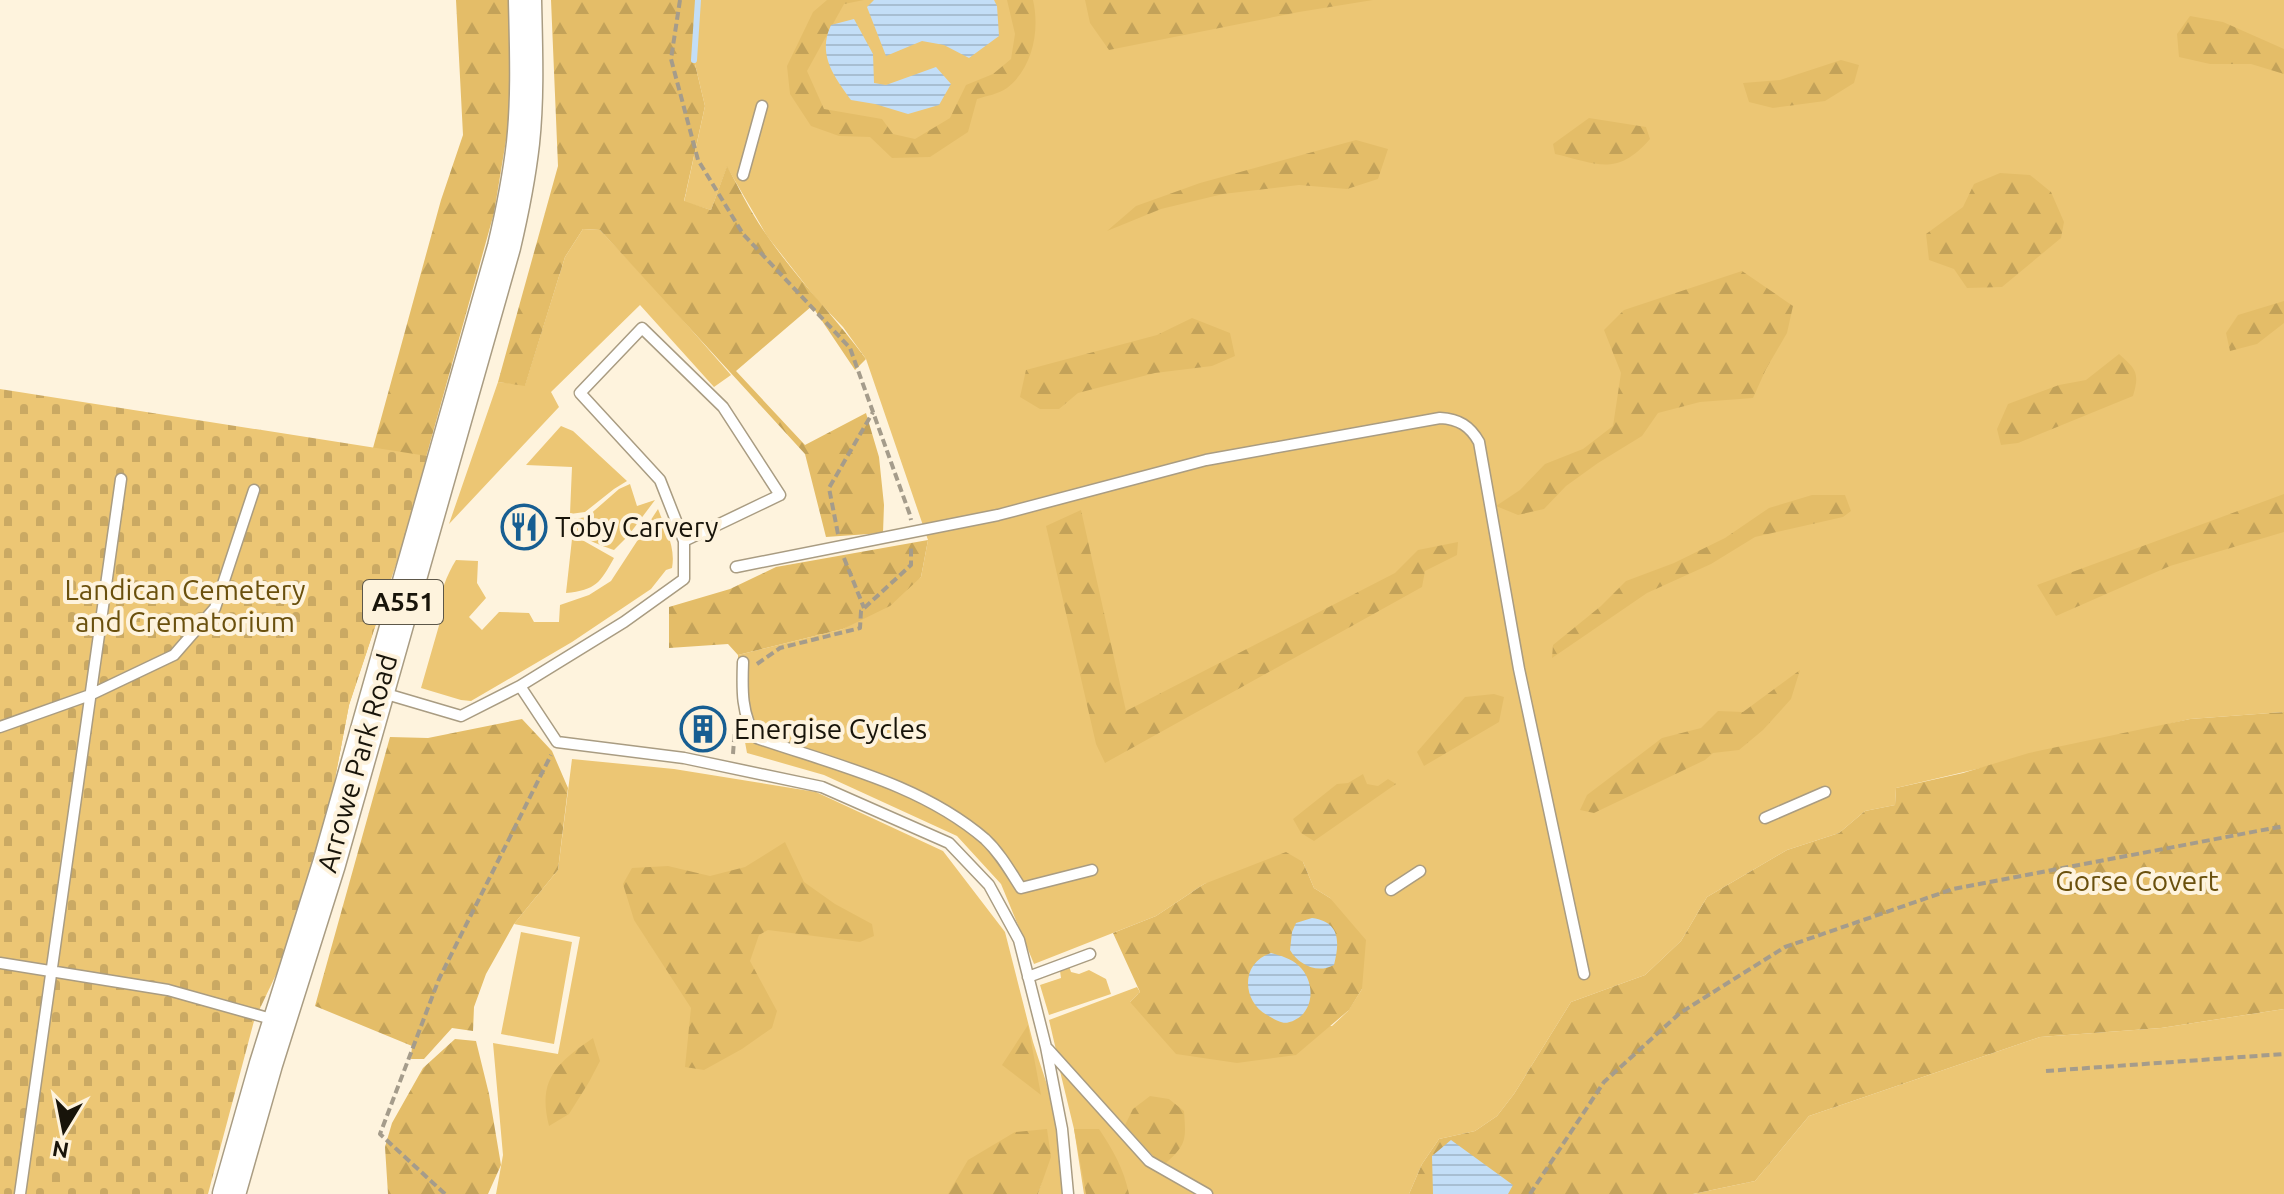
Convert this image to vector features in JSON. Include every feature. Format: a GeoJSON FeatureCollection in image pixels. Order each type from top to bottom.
{"type":"FeatureCollection","features":[{"type":"Feature","properties":{"kind":"main road","name":"Arrowe Park Road"},"geometry":{"type":"LineString","coordinates":[[229,1194],[329,864],[504,247],[517,192],[524,140],[525,0]]}},
{"type":"Feature","properties":{"kind":"lane"},"geometry":{"type":"LineString","coordinates":[[743,175],[762,106]]}},
{"type":"Feature","properties":{"kind":"lane"},"geometry":{"type":"LineString","coordinates":[[378,691],[461,716],[520,686],[624,622],[684,579],[684,541],[660,480],[580,393],[642,328],[723,407],[780,495],[684,541]]}},
{"type":"Feature","properties":{"kind":"lane"},"geometry":{"type":"LineString","coordinates":[[736,567],[998,515],[1206,460],[1440,418],[1453,419],[1466,425],[1479,442],[1519,669],[1584,974]]}},
{"type":"Feature","properties":{"kind":"lane"},"geometry":{"type":"LineString","coordinates":[[20,1194],[121,479]]}},
{"type":"Feature","properties":{"kind":"lane"},"geometry":{"type":"LineString","coordinates":[[0,727],[90,695],[174,655],[215,608],[254,490]]}},
{"type":"Feature","properties":{"kind":"lane"},"geometry":{"type":"LineString","coordinates":[[743,662],[744,709],[749,727],[757,738],[852,768],[942,809],[986,841],[1021,888],[1092,870]]}},
{"type":"Feature","properties":{"kind":"lane"},"geometry":{"type":"LineString","coordinates":[[520,686],[557,742],[684,758],[822,787],[949,843],[989,885],[1019,940],[1046,1047],[1062,1129],[1068,1194]]}},
{"type":"Feature","properties":{"kind":"lane"},"geometry":{"type":"LineString","coordinates":[[1765,818],[1825,792]]}},
{"type":"Feature","properties":{"kind":"lane"},"geometry":{"type":"LineString","coordinates":[[1391,890],[1420,871]]}},
{"type":"Feature","properties":{"kind":"lane"},"geometry":{"type":"LineString","coordinates":[[1028,977],[1090,954]]}},
{"type":"Feature","properties":{"kind":"lane"},"geometry":{"type":"LineString","coordinates":[[0,963],[168,990],[280,1022]]}},
{"type":"Feature","properties":{"kind":"lane"},"geometry":{"type":"LineString","coordinates":[[1046,1047],[1149,1161],[1207,1194]]}},
{"type":"Feature","properties":{"kind":"path"},"geometry":{"type":"LineString","coordinates":[[680,0],[671,59],[698,160],[743,234],[850,348],[910,515],[911,565],[861,611],[860,628],[780,648],[743,674]]}},
{"type":"Feature","properties":{"kind":"path"},"geometry":{"type":"LineString","coordinates":[[864,608],[841,547],[829,488],[873,412]]}},
{"type":"Feature","properties":{"kind":"path"},"geometry":{"type":"LineString","coordinates":[[733,768],[735,724]]}},
{"type":"Feature","properties":{"kind":"path"},"geometry":{"type":"LineString","coordinates":[[445,1194],[380,1134],[439,979],[557,742]]}},
{"type":"Feature","properties":{"kind":"path"},"geometry":{"type":"LineString","coordinates":[[1530,1194],[1604,1082],[1680,1013],[1785,947],[1953,889],[2284,826]]}},
{"type":"Feature","properties":{"kind":"path"},"geometry":{"type":"LineString","coordinates":[[2046,1071],[2284,1054]]}},
{"type":"Feature","properties":{"kind":"green space"},"geometry":{"type":"Polygon","coordinates":[[[456,0],[508,0],[512,104],[494,213],[400,551],[349,705],[333,789],[282,962],[373,448],[441,200],[463,135],[456,0]]]}},
{"type":"Feature","properties":{"kind":"green space"},"geometry":{"type":"Polygon","coordinates":[[[551,0],[698,0],[694,60],[705,106],[684,201],[711,210],[727,166],[768,237],[866,359],[855,370],[812,306],[736,371],[805,445],[866,413],[879,457],[884,505],[883,533],[826,537],[805,454],[600,230],[583,229],[565,257],[525,386],[498,382],[558,166],[551,0]]]}},
{"type":"Feature","properties":{"kind":"green space"},"geometry":{"type":"Polygon","coordinates":[[[698,0],[2284,0],[2284,712],[2190,719],[1896,788],[1895,805],[1865,811],[1839,833],[1787,850],[1707,897],[1681,941],[1645,975],[1571,1002],[1497,1116],[1475,1131],[1439,1139],[1422,1164],[1409,1194],[1209,1194],[1154,1157],[1056,1050],[1049,1020],[1137,987],[1140,992],[1130,1002],[1332,1026],[1348,1011],[1362,989],[1330,898],[1314,888],[1303,862],[1204,884],[1156,916],[1034,964],[1001,884],[957,836],[824,775],[747,753],[738,704],[738,655],[843,629],[921,577],[928,540],[866,359],[843,327],[818,301],[767,236],[727,167],[711,210],[684,202],[705,106],[694,60],[698,0]]]}},
{"type":"Feature","properties":{"kind":"green space"},"geometry":{"type":"Polygon","coordinates":[[[827,0],[864,0],[844,4],[807,71],[824,109],[882,119],[893,134],[915,139],[950,118],[966,85],[993,74],[1011,59],[1015,34],[1007,0],[1033,0],[1035,36],[1028,59],[1016,80],[1007,88],[977,99],[968,132],[930,157],[892,158],[870,137],[839,136],[811,126],[790,94],[787,66],[813,12],[827,0]]]}},
{"type":"Feature","properties":{"kind":"green space"},"geometry":{"type":"Polygon","coordinates":[[[1085,0],[1373,0],[1109,50],[1090,23],[1085,0]]]}},
{"type":"Feature","properties":{"kind":"green space"},"geometry":{"type":"Polygon","coordinates":[[[2190,16],[2223,22],[2284,49],[2284,74],[2251,64],[2210,64],[2179,57],[2177,34],[2190,16]]]}},
{"type":"Feature","properties":{"kind":"green space"},"geometry":{"type":"Polygon","coordinates":[[[1841,60],[1859,65],[1854,83],[1825,101],[1773,108],[1749,102],[1743,83],[1780,80],[1841,60]]]}},
{"type":"Feature","properties":{"kind":"green space"},"geometry":{"type":"Polygon","coordinates":[[[1589,118],[1646,127],[1650,139],[1627,159],[1617,163],[1595,164],[1555,154],[1553,144],[1589,118]]]}},
{"type":"Feature","properties":{"kind":"green space"},"geometry":{"type":"Polygon","coordinates":[[[1356,140],[1388,149],[1378,179],[1347,189],[1299,185],[1223,194],[1161,209],[1107,231],[1136,206],[1200,183],[1356,140]]]}},
{"type":"Feature","properties":{"kind":"green space"},"geometry":{"type":"Polygon","coordinates":[[[2000,173],[2030,175],[2051,192],[2064,222],[2061,238],[2002,287],[1967,288],[1954,269],[1929,260],[1926,234],[1963,207],[1974,184],[2000,173]]]}},
{"type":"Feature","properties":{"kind":"green space"},"geometry":{"type":"Polygon","coordinates":[[[583,229],[600,230],[731,375],[714,387],[640,305],[551,392],[559,407],[449,524],[498,382],[525,385],[565,257],[583,229]]]}},
{"type":"Feature","properties":{"kind":"green space"},"geometry":{"type":"Polygon","coordinates":[[[1742,271],[1793,306],[1787,333],[1753,398],[1700,402],[1658,413],[1642,436],[1566,486],[1544,509],[1518,515],[1496,506],[1520,490],[1545,464],[1583,449],[1613,426],[1621,373],[1604,330],[1624,310],[1742,271]]]}},
{"type":"Feature","properties":{"kind":"green space"},"geometry":{"type":"Polygon","coordinates":[[[2284,301],[2284,323],[2257,344],[2230,351],[2226,333],[2238,315],[2284,301]]]}},
{"type":"Feature","properties":{"kind":"green space"},"geometry":{"type":"Polygon","coordinates":[[[1192,318],[1230,333],[1235,356],[1212,366],[1155,373],[1078,393],[1059,409],[1040,409],[1020,397],[1026,370],[1157,335],[1192,318]]]}},
{"type":"Feature","properties":{"kind":"green space"},"geometry":{"type":"Polygon","coordinates":[[[2119,354],[2135,372],[2133,396],[2018,443],[2001,445],[1997,429],[2008,404],[2059,385],[2086,380],[2119,354]]]}},
{"type":"Feature","properties":{"kind":"green space","name":"Landican Cemetery and Crematorium"},"geometry":{"type":"Polygon","coordinates":[[[0,389],[427,456],[400,552],[349,705],[333,789],[282,962],[254,1021],[208,1194],[0,1194],[0,389]]]}},
{"type":"Feature","properties":{"kind":"green space"},"geometry":{"type":"Polygon","coordinates":[[[561,426],[573,431],[627,481],[585,512],[570,514],[572,467],[526,465],[561,426]]]}},
{"type":"Feature","properties":{"kind":"green space"},"geometry":{"type":"Polygon","coordinates":[[[630,484],[637,506],[655,500],[614,550],[572,529],[573,519],[587,517],[619,489],[630,484]]]}},
{"type":"Feature","properties":{"kind":"green space"},"geometry":{"type":"Polygon","coordinates":[[[2284,494],[2284,532],[2170,566],[2056,616],[2037,585],[2284,494]]]}},
{"type":"Feature","properties":{"kind":"green space"},"geometry":{"type":"Polygon","coordinates":[[[1812,495],[1845,495],[1851,511],[1843,517],[1755,537],[1711,564],[1647,593],[1552,658],[1553,645],[1626,581],[1674,563],[1725,538],[1769,508],[1812,495]]]}},
{"type":"Feature","properties":{"kind":"green space"},"geometry":{"type":"Polygon","coordinates":[[[658,509],[673,560],[672,568],[666,570],[651,589],[572,642],[471,701],[421,688],[440,622],[442,590],[456,560],[478,561],[477,583],[486,598],[469,617],[482,630],[499,612],[529,613],[534,622],[559,622],[560,605],[589,595],[611,581],[658,509]]]}},
{"type":"Feature","properties":{"kind":"green space"},"geometry":{"type":"Polygon","coordinates":[[[1081,510],[1126,711],[1395,573],[1418,550],[1458,542],[1457,555],[1425,571],[1422,587],[1105,763],[1096,744],[1046,526],[1081,510]]]}},
{"type":"Feature","properties":{"kind":"green space"},"geometry":{"type":"Polygon","coordinates":[[[572,539],[584,541],[614,558],[596,584],[566,593],[572,539]]]}},
{"type":"Feature","properties":{"kind":"green space"},"geometry":{"type":"Polygon","coordinates":[[[928,540],[921,577],[890,606],[843,629],[738,655],[728,644],[669,648],[669,607],[730,589],[776,567],[928,540]]]}},
{"type":"Feature","properties":{"kind":"green space"},"geometry":{"type":"Polygon","coordinates":[[[1800,670],[1791,699],[1763,730],[1739,750],[1713,753],[1705,760],[1594,813],[1580,810],[1587,795],[1662,738],[1701,728],[1718,711],[1743,712],[1800,670]]]}},
{"type":"Feature","properties":{"kind":"green space"},"geometry":{"type":"Polygon","coordinates":[[[1494,694],[1504,697],[1499,722],[1424,766],[1417,752],[1465,697],[1494,694]]]}},
{"type":"Feature","properties":{"kind":"green space","name":"Gorse Covert"},"geometry":{"type":"Polygon","coordinates":[[[2284,712],[2284,1009],[2161,1028],[2040,1037],[1809,1116],[1755,1181],[1693,1194],[1409,1194],[1422,1164],[1439,1139],[1475,1131],[1497,1116],[1571,1002],[1645,975],[1681,941],[1707,897],[1787,850],[1839,833],[1865,811],[1895,805],[1896,788],[1963,773],[2029,753],[2190,719],[2284,712]]]}},
{"type":"Feature","properties":{"kind":"green space"},"geometry":{"type":"Polygon","coordinates":[[[522,719],[552,751],[568,788],[558,870],[514,924],[486,974],[474,1007],[473,1031],[452,1028],[424,1059],[411,1059],[412,1046],[315,1006],[390,737],[428,738],[522,719]]]}},
{"type":"Feature","properties":{"kind":"green space"},"geometry":{"type":"Polygon","coordinates":[[[572,759],[674,769],[816,792],[943,851],[1005,932],[1033,1042],[1053,1103],[1064,1194],[1038,1194],[1049,1158],[1017,1194],[496,1194],[503,1155],[493,1043],[558,1054],[580,937],[514,924],[558,870],[572,759]]]}},
{"type":"Feature","properties":{"kind":"green space"},"geometry":{"type":"Polygon","coordinates":[[[1363,774],[1367,784],[1378,786],[1388,779],[1396,784],[1314,841],[1301,833],[1293,819],[1337,784],[1348,783],[1363,774]]]}},
{"type":"Feature","properties":{"kind":"green space"},"geometry":{"type":"Polygon","coordinates":[[[785,842],[804,882],[835,904],[872,924],[874,936],[860,942],[768,930],[759,935],[750,961],[777,1011],[772,1028],[704,1070],[685,1067],[691,1008],[634,920],[623,884],[632,868],[668,866],[710,876],[745,867],[785,842]]]}},
{"type":"Feature","properties":{"kind":"green space"},"geometry":{"type":"Polygon","coordinates":[[[1286,852],[1303,862],[1314,888],[1330,898],[1366,940],[1362,989],[1349,1010],[1296,1055],[1237,1063],[1176,1054],[1130,1002],[1140,992],[1113,933],[1156,916],[1204,884],[1286,852]]]}},
{"type":"Feature","properties":{"kind":"green space"},"geometry":{"type":"Polygon","coordinates":[[[521,932],[572,942],[554,1044],[501,1034],[521,932]]]}},
{"type":"Feature","properties":{"kind":"green space"},"geometry":{"type":"Polygon","coordinates":[[[1069,966],[1071,972],[1079,974],[1089,970],[1106,979],[1111,994],[1049,1015],[1040,985],[1061,978],[1060,971],[1069,966]]]}},
{"type":"Feature","properties":{"kind":"green space"},"geometry":{"type":"Polygon","coordinates":[[[2284,1009],[2284,1194],[1693,1194],[1755,1181],[1809,1116],[2040,1037],[2161,1028],[2284,1009]]]}},
{"type":"Feature","properties":{"kind":"green space"},"geometry":{"type":"Polygon","coordinates":[[[1028,1025],[1041,1095],[1002,1065],[1028,1025]]]}},
{"type":"Feature","properties":{"kind":"green space"},"geometry":{"type":"Polygon","coordinates":[[[593,1038],[600,1061],[569,1114],[549,1126],[546,1096],[553,1074],[560,1064],[593,1038]]]}},
{"type":"Feature","properties":{"kind":"green space"},"geometry":{"type":"Polygon","coordinates":[[[455,1039],[476,1041],[501,1165],[488,1194],[388,1194],[385,1147],[392,1123],[423,1068],[455,1039]]]}},
{"type":"Feature","properties":{"kind":"green space"},"geometry":{"type":"Polygon","coordinates":[[[1059,1067],[1148,1162],[1201,1194],[1084,1194],[1074,1129],[1059,1067]]]}},
{"type":"Feature","properties":{"kind":"green space"},"geometry":{"type":"Polygon","coordinates":[[[1150,1096],[1169,1099],[1184,1111],[1184,1141],[1165,1164],[1154,1157],[1125,1125],[1133,1109],[1150,1096]]]}},
{"type":"Feature","properties":{"kind":"green space"},"geometry":{"type":"Polygon","coordinates":[[[1047,1129],[1051,1157],[1038,1194],[948,1194],[968,1160],[1015,1132],[1047,1129]]]}},
{"type":"Feature","properties":{"kind":"green space"},"geometry":{"type":"Polygon","coordinates":[[[1074,1129],[1099,1129],[1117,1160],[1129,1194],[1086,1194],[1074,1129]]]}},
{"type":"Feature","properties":{"kind":"water"},"geometry":{"type":"Polygon","coordinates":[[[874,0],[994,0],[999,36],[969,58],[944,45],[922,41],[886,56],[867,7],[874,0]]]}},
{"type":"Feature","properties":{"kind":"water"},"geometry":{"type":"Polygon","coordinates":[[[854,19],[873,54],[874,83],[886,85],[936,67],[951,84],[939,105],[908,114],[851,100],[829,65],[826,46],[831,25],[854,19]]]}},
{"type":"Feature","properties":{"kind":"water"},"geometry":{"type":"Polygon","coordinates":[[[1312,918],[1328,924],[1336,934],[1334,965],[1328,968],[1309,966],[1298,960],[1290,950],[1296,923],[1312,918]]]}},
{"type":"Feature","properties":{"kind":"water"},"geometry":{"type":"Polygon","coordinates":[[[1271,953],[1296,963],[1307,977],[1309,1005],[1301,1016],[1291,1022],[1280,1022],[1267,1015],[1259,1009],[1249,992],[1248,982],[1254,965],[1271,953]]]}},
{"type":"Feature","properties":{"kind":"water"},"geometry":{"type":"Polygon","coordinates":[[[1451,1140],[1513,1185],[1508,1194],[1433,1194],[1432,1156],[1451,1140]]]}},
{"type":"Feature","properties":{"kind":"waterway"},"geometry":{"type":"LineString","coordinates":[[694,60],[698,0]]}},
{"type":"Feature","properties":{"kind":"place","name":"Toby Carvery"},"geometry":{"type":"Point","coordinates":[524,527]}},
{"type":"Feature","properties":{"kind":"place","name":"Energise Cycles"},"geometry":{"type":"Point","coordinates":[703,729]}}]}
